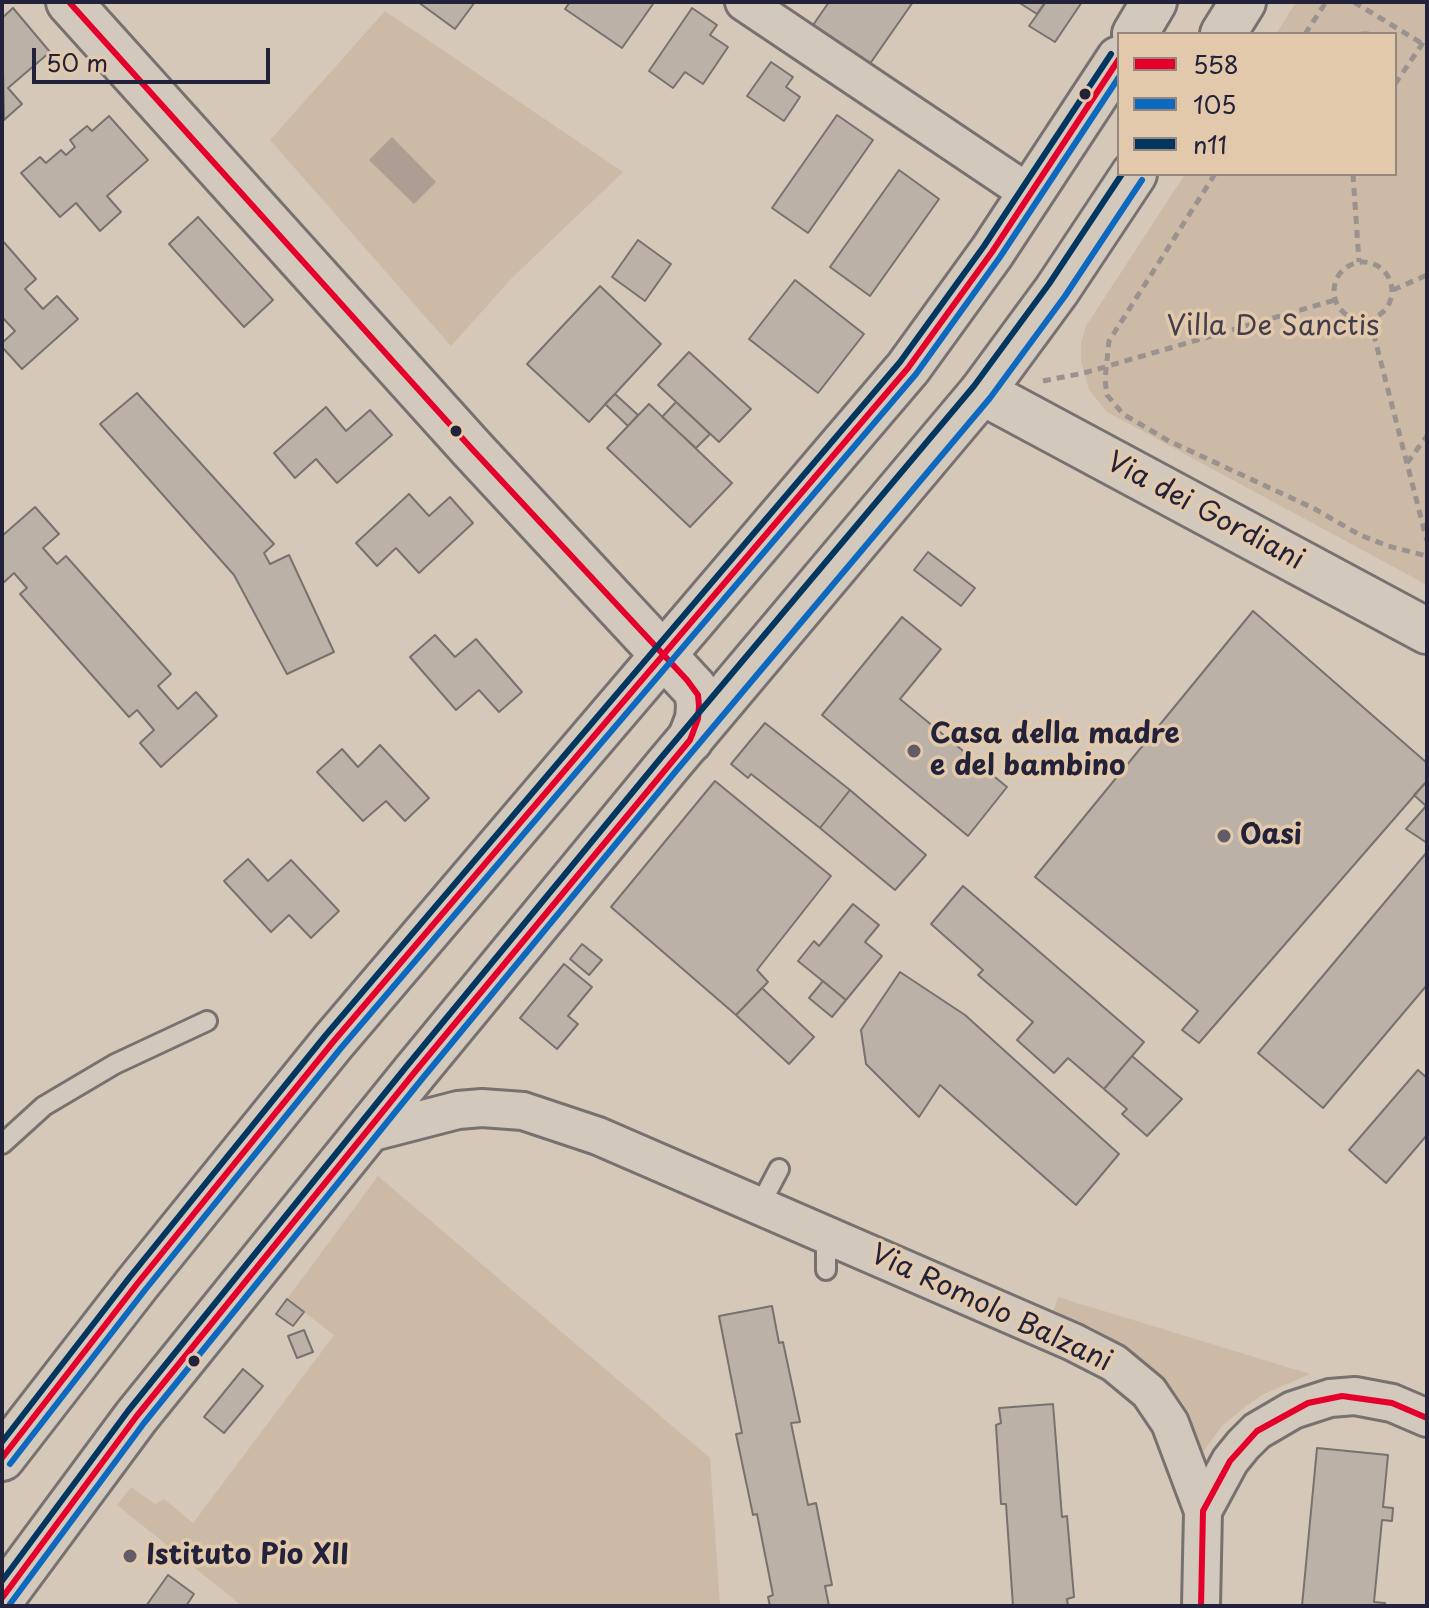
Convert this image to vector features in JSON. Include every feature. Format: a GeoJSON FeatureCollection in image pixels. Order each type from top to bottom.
{"type":"FeatureCollection","features":[{"type":"Feature","properties":{"kind":"main road"},"geometry":{"type":"LineString","coordinates":[[69,2],[461,438],[698,695],[698,719],[690,740]]}},
{"type":"Feature","properties":{"kind":"main road"},"geometry":{"type":"LineString","coordinates":[[1136,32],[1154,2]]}},
{"type":"Feature","properties":{"kind":"main road"},"geometry":{"type":"LineString","coordinates":[[2,1458],[333,1042],[908,368],[986,261],[1117,62]]}},
{"type":"Feature","properties":{"kind":"main road"},"geometry":{"type":"LineString","coordinates":[[2,1598],[111,1449],[365,1134],[982,392],[1057,290],[1133,176]]}},
{"type":"Feature","properties":{"kind":"main road","name":"Via dei Gordiani"},"geometry":{"type":"LineString","coordinates":[[982,392],[1427,631]]}},
{"type":"Feature","properties":{"kind":"street"},"geometry":{"type":"LineString","coordinates":[[744,2],[1030,194]]}},
{"type":"Feature","properties":{"kind":"street","name":"Via Romolo Balzani"},"geometry":{"type":"LineString","coordinates":[[365,1134],[458,1110],[523,1111],[598,1136],[1073,1342],[1114,1363],[1149,1392],[1170,1423],[1203,1511]]}},
{"type":"Feature","properties":{"kind":"street"},"geometry":{"type":"LineString","coordinates":[[1201,1606],[1203,1511],[1230,1461],[1257,1431],[1293,1410],[1319,1401],[1355,1396],[1392,1403],[1427,1418]]}},
{"type":"Feature","properties":{"kind":"lane"},"geometry":{"type":"LineString","coordinates":[[2,1144],[44,1106],[115,1064],[207,1021]]}},
{"type":"Feature","properties":{"kind":"lane"},"geometry":{"type":"LineString","coordinates":[[759,1207],[779,1169]]}},
{"type":"Feature","properties":{"kind":"lane"},"geometry":{"type":"LineString","coordinates":[[826,1234],[826,1270]]}},
{"type":"Feature","properties":{"kind":"path"},"geometry":{"type":"LineString","coordinates":[[1306,32],[1326,2]]}},
{"type":"Feature","properties":{"kind":"path"},"geometry":{"type":"LineString","coordinates":[[1354,2],[1426,39],[1397,81]]}},
{"type":"Feature","properties":{"kind":"path"},"geometry":{"type":"LineString","coordinates":[[1214,176],[1109,341],[1105,367],[1107,395],[1123,414],[1169,441],[1315,509],[1360,535],[1427,556]]}},
{"type":"Feature","properties":{"kind":"path"},"geometry":{"type":"LineString","coordinates":[[1353,176],[1359,262]]}},
{"type":"Feature","properties":{"kind":"path"},"geometry":{"type":"LineString","coordinates":[[1359,262],[1369,262],[1386,272],[1393,290],[1387,309],[1370,320],[1352,319],[1344,314],[1335,300],[1333,289],[1341,271],[1359,262]]}},
{"type":"Feature","properties":{"kind":"path"},"geometry":{"type":"LineString","coordinates":[[1393,290],[1427,275]]}},
{"type":"Feature","properties":{"kind":"path"},"geometry":{"type":"LineString","coordinates":[[1042,381],[1105,367],[1335,300]]}},
{"type":"Feature","properties":{"kind":"path"},"geometry":{"type":"LineString","coordinates":[[1370,320],[1427,541]]}},
{"type":"Feature","properties":{"kind":"path"},"geometry":{"type":"LineString","coordinates":[[1407,463],[1427,436]]}},
{"type":"Feature","properties":{"kind":"green space","name":"Villa De Sanctis"},"geometry":{"type":"Polygon","coordinates":[[[1296,2],[1427,2],[1427,585],[1107,412],[1089,390],[1081,360],[1081,343],[1086,326],[1184,176],[1397,176],[1397,32],[1277,32],[1296,2]]]}},
{"type":"Feature","properties":{"kind":"green space"},"geometry":{"type":"Polygon","coordinates":[[[385,11],[623,172],[512,278],[451,346],[270,140],[385,11]]]}},
{"type":"Feature","properties":{"kind":"green space"},"geometry":{"type":"Polygon","coordinates":[[[378,1176],[710,1458],[720,1606],[242,1606],[117,1505],[131,1487],[155,1504],[164,1499],[193,1523],[334,1335],[287,1299],[378,1176]]]}},
{"type":"Feature","properties":{"kind":"green space"},"geometry":{"type":"Polygon","coordinates":[[[1058,1297],[1310,1374],[1262,1395],[1246,1406],[1222,1426],[1200,1456],[1189,1412],[1175,1393],[1122,1345],[1094,1328],[1052,1314],[1058,1297]]]}},
{"type":"Feature","properties":{"kind":"shaded area"},"geometry":{"type":"Polygon","coordinates":[[[392,137],[436,182],[414,204],[369,160],[392,137]]]}},
{"type":"Feature","properties":{"kind":"building"},"geometry":{"type":"Polygon","coordinates":[[[418,2],[475,2],[455,29],[418,2]]]}},
{"type":"Feature","properties":{"kind":"building"},"geometry":{"type":"Polygon","coordinates":[[[570,2],[653,4],[622,48],[565,9],[570,2]]]}},
{"type":"Feature","properties":{"kind":"building"},"geometry":{"type":"Polygon","coordinates":[[[829,2],[913,2],[867,68],[811,28],[829,2]]]}},
{"type":"Feature","properties":{"kind":"building"},"geometry":{"type":"Polygon","coordinates":[[[1018,2],[1045,2],[1037,14],[1018,2]]]}},
{"type":"Feature","properties":{"kind":"building"},"geometry":{"type":"Polygon","coordinates":[[[1046,2],[1082,2],[1055,42],[1029,26],[1046,2]]]}},
{"type":"Feature","properties":{"kind":"building"},"geometry":{"type":"Polygon","coordinates":[[[13,8],[50,52],[8,88],[22,104],[4,120],[2,18],[13,8]]]}},
{"type":"Feature","properties":{"kind":"building"},"geometry":{"type":"Polygon","coordinates":[[[692,8],[717,25],[710,35],[728,47],[703,84],[685,72],[673,88],[649,71],[692,8]]]}},
{"type":"Feature","properties":{"kind":"building"},"geometry":{"type":"Polygon","coordinates":[[[771,62],[793,77],[786,87],[800,97],[784,121],[747,96],[771,62]]]}},
{"type":"Feature","properties":{"kind":"building"},"geometry":{"type":"Polygon","coordinates":[[[837,115],[873,140],[808,233],[772,208],[837,115]]]}},
{"type":"Feature","properties":{"kind":"building"},"geometry":{"type":"Polygon","coordinates":[[[109,116],[148,160],[107,196],[121,212],[100,231],[76,203],[60,217],[21,173],[40,157],[46,163],[61,150],[66,155],[75,147],[70,140],[87,126],[92,131],[109,116]]]}},
{"type":"Feature","properties":{"kind":"building"},"geometry":{"type":"Polygon","coordinates":[[[899,170],[939,199],[870,296],[830,267],[899,170]]]}},
{"type":"Feature","properties":{"kind":"building"},"geometry":{"type":"Polygon","coordinates":[[[198,217],[273,300],[244,327],[169,244],[198,217]]]}},
{"type":"Feature","properties":{"kind":"building"},"geometry":{"type":"Polygon","coordinates":[[[2,240],[36,279],[25,289],[43,309],[57,296],[78,319],[22,369],[2,347],[2,343],[15,331],[2,317],[2,240]]]}},
{"type":"Feature","properties":{"kind":"building"},"geometry":{"type":"Polygon","coordinates":[[[638,240],[671,264],[645,301],[612,277],[638,240]]]}},
{"type":"Feature","properties":{"kind":"building"},"geometry":{"type":"Polygon","coordinates":[[[795,280],[864,334],[818,393],[749,339],[795,280]]]}},
{"type":"Feature","properties":{"kind":"building"},"geometry":{"type":"Polygon","coordinates":[[[600,286],[661,344],[589,422],[527,364],[600,286]]]}},
{"type":"Feature","properties":{"kind":"building"},"geometry":{"type":"Polygon","coordinates":[[[689,352],[751,409],[719,442],[658,385],[689,352]]]}},
{"type":"Feature","properties":{"kind":"building"},"geometry":{"type":"Polygon","coordinates":[[[137,393],[274,544],[264,553],[270,564],[289,555],[334,652],[287,674],[234,575],[100,424],[137,393]]]}},
{"type":"Feature","properties":{"kind":"building"},"geometry":{"type":"Polygon","coordinates":[[[615,394],[638,415],[628,426],[605,404],[615,394]]]}},
{"type":"Feature","properties":{"kind":"building"},"geometry":{"type":"Polygon","coordinates":[[[676,402],[710,434],[696,448],[662,417],[676,402]]]}},
{"type":"Feature","properties":{"kind":"building"},"geometry":{"type":"Polygon","coordinates":[[[649,404],[732,483],[690,527],[607,448],[649,404]]]}},
{"type":"Feature","properties":{"kind":"building"},"geometry":{"type":"Polygon","coordinates":[[[326,407],[346,431],[370,410],[392,435],[337,483],[316,459],[295,478],[274,453],[326,407]]]}},
{"type":"Feature","properties":{"kind":"building"},"geometry":{"type":"Polygon","coordinates":[[[409,494],[429,516],[450,497],[473,523],[419,573],[396,548],[377,566],[356,543],[409,494]]]}},
{"type":"Feature","properties":{"kind":"building"},"geometry":{"type":"Polygon","coordinates":[[[35,507],[59,534],[43,548],[57,564],[66,556],[171,674],[158,686],[178,709],[196,692],[217,716],[161,767],[140,743],[154,730],[137,710],[129,717],[20,594],[27,588],[14,573],[2,584],[2,536],[35,507]]]}},
{"type":"Feature","properties":{"kind":"building"},"geometry":{"type":"Polygon","coordinates":[[[928,552],[975,588],[961,606],[914,570],[928,552]]]}},
{"type":"Feature","properties":{"kind":"building","name":"Oasi"},"geometry":{"type":"Polygon","coordinates":[[[1253,611],[1427,763],[1427,781],[1199,1043],[1182,1030],[1198,1011],[1035,877],[1253,611]]]}},
{"type":"Feature","properties":{"kind":"building","name":"Casa della madre e del bambino"},"geometry":{"type":"Polygon","coordinates":[[[902,617],[941,649],[900,699],[1007,787],[968,836],[822,715],[902,617]]]}},
{"type":"Feature","properties":{"kind":"building"},"geometry":{"type":"Polygon","coordinates":[[[435,635],[455,657],[476,639],[522,692],[499,712],[479,690],[456,710],[410,657],[435,635]]]}},
{"type":"Feature","properties":{"kind":"building"},"geometry":{"type":"Polygon","coordinates":[[[765,723],[850,790],[820,828],[751,774],[748,778],[731,764],[765,723]]]}},
{"type":"Feature","properties":{"kind":"building"},"geometry":{"type":"Polygon","coordinates":[[[380,745],[429,798],[405,821],[386,801],[363,821],[317,772],[342,749],[358,767],[380,745]]]}},
{"type":"Feature","properties":{"kind":"building"},"geometry":{"type":"Polygon","coordinates":[[[715,781],[831,876],[757,970],[768,982],[736,1015],[611,907],[715,781]]]}},
{"type":"Feature","properties":{"kind":"building"},"geometry":{"type":"Polygon","coordinates":[[[1427,781],[1427,805],[1426,806],[1414,795],[1427,781]]]}},
{"type":"Feature","properties":{"kind":"building"},"geometry":{"type":"Polygon","coordinates":[[[850,790],[926,855],[895,890],[820,828],[850,790]]]}},
{"type":"Feature","properties":{"kind":"building"},"geometry":{"type":"Polygon","coordinates":[[[1427,805],[1427,843],[1406,829],[1427,805]]]}},
{"type":"Feature","properties":{"kind":"building"},"geometry":{"type":"Polygon","coordinates":[[[1427,852],[1427,985],[1323,1108],[1258,1053],[1427,852]]]}},
{"type":"Feature","properties":{"kind":"building"},"geometry":{"type":"Polygon","coordinates":[[[248,859],[268,881],[291,860],[339,911],[311,938],[289,915],[271,932],[224,881],[248,859]]]}},
{"type":"Feature","properties":{"kind":"building"},"geometry":{"type":"Polygon","coordinates":[[[963,886],[1144,1042],[1104,1089],[1068,1058],[1054,1073],[1017,1040],[1033,1022],[978,975],[983,970],[931,924],[963,886]]]}},
{"type":"Feature","properties":{"kind":"building"},"geometry":{"type":"Polygon","coordinates":[[[853,904],[879,925],[865,942],[882,956],[846,1000],[798,961],[814,941],[819,946],[853,904]]]}},
{"type":"Feature","properties":{"kind":"building"},"geometry":{"type":"Polygon","coordinates":[[[582,944],[602,960],[589,975],[570,959],[582,944]]]}},
{"type":"Feature","properties":{"kind":"building"},"geometry":{"type":"Polygon","coordinates":[[[564,964],[592,987],[568,1016],[578,1024],[557,1049],[520,1018],[564,964]]]}},
{"type":"Feature","properties":{"kind":"building"},"geometry":{"type":"Polygon","coordinates":[[[900,972],[965,1015],[1119,1154],[1076,1205],[940,1085],[919,1117],[866,1064],[861,1030],[900,972]]]}},
{"type":"Feature","properties":{"kind":"building"},"geometry":{"type":"Polygon","coordinates":[[[823,981],[846,1000],[832,1017],[809,998],[823,981]]]}},
{"type":"Feature","properties":{"kind":"building"},"geometry":{"type":"Polygon","coordinates":[[[762,988],[814,1037],[789,1064],[736,1015],[762,988]]]}},
{"type":"Feature","properties":{"kind":"building"},"geometry":{"type":"Polygon","coordinates":[[[1132,1056],[1182,1099],[1147,1136],[1122,1114],[1127,1109],[1104,1089],[1132,1056]]]}},
{"type":"Feature","properties":{"kind":"building"},"geometry":{"type":"Polygon","coordinates":[[[1418,1070],[1427,1078],[1427,1135],[1386,1183],[1349,1150],[1418,1070]]]}},
{"type":"Feature","properties":{"kind":"building"},"geometry":{"type":"Polygon","coordinates":[[[287,1299],[304,1312],[293,1326],[276,1314],[287,1299]]]}},
{"type":"Feature","properties":{"kind":"building"},"geometry":{"type":"Polygon","coordinates":[[[772,1306],[800,1422],[791,1423],[808,1505],[816,1503],[832,1585],[825,1586],[829,1606],[770,1606],[768,1597],[773,1595],[757,1514],[753,1515],[736,1434],[742,1433],[719,1316],[772,1306]]]}},
{"type":"Feature","properties":{"kind":"building"},"geometry":{"type":"Polygon","coordinates":[[[304,1330],[313,1352],[297,1358],[288,1336],[304,1330]]]}},
{"type":"Feature","properties":{"kind":"building"},"geometry":{"type":"Polygon","coordinates":[[[243,1369],[263,1386],[224,1433],[204,1417],[243,1369]]]}},
{"type":"Feature","properties":{"kind":"building"},"geometry":{"type":"Polygon","coordinates":[[[1053,1404],[1062,1517],[1067,1516],[1074,1597],[1067,1599],[1068,1606],[1013,1606],[1006,1504],[1001,1504],[996,1425],[1001,1423],[999,1408],[1053,1404]]]}},
{"type":"Feature","properties":{"kind":"building"},"geometry":{"type":"Polygon","coordinates":[[[1317,1448],[1388,1455],[1383,1507],[1393,1508],[1392,1521],[1382,1520],[1374,1602],[1385,1603],[1385,1606],[1302,1606],[1317,1448]]]}},
{"type":"Feature","properties":{"kind":"building"},"geometry":{"type":"Polygon","coordinates":[[[168,1575],[194,1594],[186,1606],[146,1606],[168,1575]]]}},
{"type":"Feature","properties":{"kind":"transit line","name":"558"},"geometry":{"type":"LineString","coordinates":[[2,1598],[136,1417],[414,1073],[690,740],[699,706],[698,695],[687,680],[472,449],[69,2]]}},
{"type":"Feature","properties":{"kind":"transit line","name":"n11"},"geometry":{"type":"LineString","coordinates":[[2,1442],[129,1278],[325,1036],[900,362],[984,246],[1111,54]]}},
{"type":"Feature","properties":{"kind":"transit line","name":"558"},"geometry":{"type":"LineString","coordinates":[[2,1458],[137,1284],[333,1042],[908,368],[992,252],[1117,62]]}},
{"type":"Feature","properties":{"kind":"transit line","name":"105"},"geometry":{"type":"LineString","coordinates":[[10,1464],[145,1290],[341,1048],[916,374],[1000,257],[1117,80]]}},
{"type":"Feature","properties":{"kind":"transit line","name":"n11"},"geometry":{"type":"LineString","coordinates":[[2,1581],[128,1411],[406,1067],[974,386],[1049,284],[1121,176]]}},
{"type":"Feature","properties":{"kind":"transit line","name":"105"},"geometry":{"type":"LineString","coordinates":[[10,1604],[144,1423],[422,1079],[990,398],[1065,296],[1142,180]]}},
{"type":"Feature","properties":{"kind":"transit line","name":"558"},"geometry":{"type":"LineString","coordinates":[[1201,1606],[1203,1511],[1230,1461],[1257,1431],[1308,1403],[1342,1396],[1392,1403],[1427,1418]]}},
{"type":"Feature","properties":{"kind":"place","name":"Casa della madre e del bambino"},"geometry":{"type":"Point","coordinates":[914,751]}},
{"type":"Feature","properties":{"kind":"place","name":"Oasi"},"geometry":{"type":"Point","coordinates":[1224,836]}},
{"type":"Feature","properties":{"kind":"place","name":"Istituto Pio XII"},"geometry":{"type":"Point","coordinates":[130,1556]}}]}
